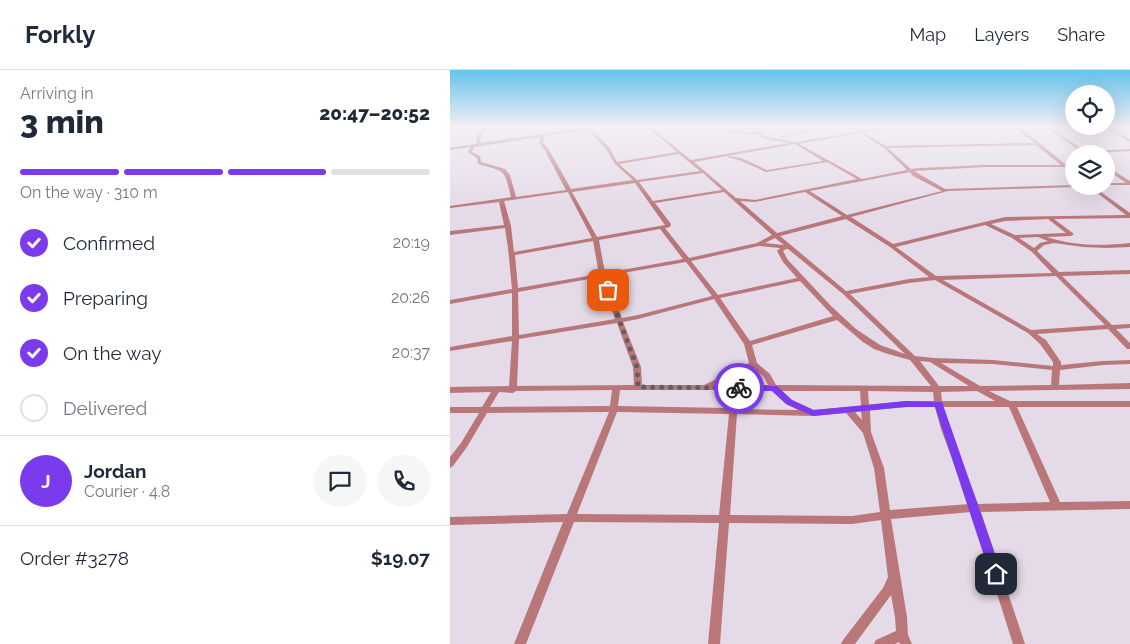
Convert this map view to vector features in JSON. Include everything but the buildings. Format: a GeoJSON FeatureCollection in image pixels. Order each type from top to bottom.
{"type":"FeatureCollection","features":[{"type":"Feature","properties":{"kind":"street"},"geometry":{"type":"LineString","coordinates":[[473,154],[479,157],[479,163],[504,170],[508,175],[514,199]]}},
{"type":"Feature","properties":{"kind":"street"},"geometry":{"type":"LineString","coordinates":[[549,154],[596,240],[602,275],[637,367],[638,387]]}},
{"type":"Feature","properties":{"kind":"street"},"geometry":{"type":"LineString","coordinates":[[512,254],[663,229],[668,226],[653,202],[637,182],[616,163],[611,154]]}},
{"type":"Feature","properties":{"kind":"street"},"geometry":{"type":"LineString","coordinates":[[616,163],[675,154]]}},
{"type":"Feature","properties":{"kind":"street"},"geometry":{"type":"LineString","coordinates":[[681,154],[776,235],[786,247],[845,293],[913,358],[937,389],[938,404],[945,429],[975,508],[1018,644]]}},
{"type":"Feature","properties":{"kind":"street"},"geometry":{"type":"LineString","coordinates":[[690,161],[736,154]]}},
{"type":"Feature","properties":{"kind":"street"},"geometry":{"type":"LineString","coordinates":[[815,154],[847,170],[861,180]]}},
{"type":"Feature","properties":{"kind":"street"},"geometry":{"type":"LineString","coordinates":[[892,154],[910,172],[944,190],[1065,186]]}},
{"type":"Feature","properties":{"kind":"street"},"geometry":{"type":"LineString","coordinates":[[1048,154],[1064,166]]}},
{"type":"Feature","properties":{"kind":"street"},"geometry":{"type":"LineString","coordinates":[[722,156],[740,159],[766,171],[828,161]]}},
{"type":"Feature","properties":{"kind":"street"},"geometry":{"type":"LineString","coordinates":[[733,199],[755,201],[885,175],[963,166],[1064,166]]}},
{"type":"Feature","properties":{"kind":"street"},"geometry":{"type":"LineString","coordinates":[[847,170],[885,175]]}},
{"type":"Feature","properties":{"kind":"street"},"geometry":{"type":"LineString","coordinates":[[450,207],[570,192],[704,172]]}},
{"type":"Feature","properties":{"kind":"street"},"geometry":{"type":"LineString","coordinates":[[1115,172],[1129,181]]}},
{"type":"Feature","properties":{"kind":"street"},"geometry":{"type":"LineString","coordinates":[[1115,183],[1129,181]]}},
{"type":"Feature","properties":{"kind":"street"},"geometry":{"type":"LineString","coordinates":[[450,302],[688,260],[759,244],[776,235],[946,192],[944,190]]}},
{"type":"Feature","properties":{"kind":"street"},"geometry":{"type":"LineString","coordinates":[[653,202],[724,191]]}},
{"type":"Feature","properties":{"kind":"street"},"geometry":{"type":"LineString","coordinates":[[806,191],[848,216],[935,278],[1030,332],[1049,349],[1057,362],[1055,368],[1055,387]]}},
{"type":"Feature","properties":{"kind":"street"},"geometry":{"type":"LineString","coordinates":[[1102,195],[1130,215]]}},
{"type":"Feature","properties":{"kind":"street"},"geometry":{"type":"LineString","coordinates":[[500,200],[508,226],[516,290],[514,390]]}},
{"type":"Feature","properties":{"kind":"street"},"geometry":{"type":"LineString","coordinates":[[745,209],[755,201]]}},
{"type":"Feature","properties":{"kind":"street"},"geometry":{"type":"LineString","coordinates":[[892,246],[1005,219],[1130,215]]}},
{"type":"Feature","properties":{"kind":"street"},"geometry":{"type":"LineString","coordinates":[[1014,237],[1071,234],[1049,218]]}},
{"type":"Feature","properties":{"kind":"street"},"geometry":{"type":"LineString","coordinates":[[985,223],[1014,237],[1034,251],[1130,347]]}},
{"type":"Feature","properties":{"kind":"street"},"geometry":{"type":"LineString","coordinates":[[450,234],[508,226]]}},
{"type":"Feature","properties":{"kind":"street"},"geometry":{"type":"LineString","coordinates":[[663,229],[716,297],[748,344],[753,364],[767,376],[774,388],[789,402],[813,413]]}},
{"type":"Feature","properties":{"kind":"street"},"geometry":{"type":"LineString","coordinates":[[1039,236],[1054,241],[1105,246],[1130,245]]}},
{"type":"Feature","properties":{"kind":"street"},"geometry":{"type":"LineString","coordinates":[[1034,251],[1042,244],[1054,241]]}},
{"type":"Feature","properties":{"kind":"street"},"geometry":{"type":"LineString","coordinates":[[759,244],[786,247]]}},
{"type":"Feature","properties":{"kind":"street"},"geometry":{"type":"LineString","coordinates":[[786,247],[780,253],[801,279],[850,328],[876,346],[913,358],[994,362],[1055,368],[1130,362]]}},
{"type":"Feature","properties":{"kind":"street"},"geometry":{"type":"LineString","coordinates":[[845,293],[909,280],[935,278],[1130,272]]}},
{"type":"Feature","properties":{"kind":"street"},"geometry":{"type":"LineString","coordinates":[[450,349],[620,320],[801,279]]}},
{"type":"Feature","properties":{"kind":"street"},"geometry":{"type":"LineString","coordinates":[[748,344],[839,316]]}},
{"type":"Feature","properties":{"kind":"street"},"geometry":{"type":"LineString","coordinates":[[1030,332],[1130,326]]}},
{"type":"Feature","properties":{"kind":"street"},"geometry":{"type":"LineString","coordinates":[[932,360],[997,399],[1012,405],[1057,506]]}},
{"type":"Feature","properties":{"kind":"street"},"geometry":{"type":"LineString","coordinates":[[702,388],[753,364]]}},
{"type":"Feature","properties":{"kind":"street"},"geometry":{"type":"LineString","coordinates":[[714,644],[733,412],[730,399],[753,364]]}},
{"type":"Feature","properties":{"kind":"street"},"geometry":{"type":"LineString","coordinates":[[450,390],[616,387],[937,389],[1130,386]]}},
{"type":"Feature","properties":{"kind":"street"},"geometry":{"type":"LineString","coordinates":[[520,644],[614,409],[616,387]]}},
{"type":"Feature","properties":{"kind":"street"},"geometry":{"type":"LineString","coordinates":[[864,389],[868,432],[879,468],[904,640],[880,644]]}},
{"type":"Feature","properties":{"kind":"street"},"geometry":{"type":"LineString","coordinates":[[450,464],[464,445],[496,390]]}},
{"type":"Feature","properties":{"kind":"street"},"geometry":{"type":"LineString","coordinates":[[450,410],[614,409],[813,413],[906,404],[1130,404]]}},
{"type":"Feature","properties":{"kind":"street"},"geometry":{"type":"LineString","coordinates":[[849,410],[868,432]]}},
{"type":"Feature","properties":{"kind":"street"},"geometry":{"type":"LineString","coordinates":[[450,521],[571,518],[852,520],[886,514],[975,508],[1130,505]]}},
{"type":"Feature","properties":{"kind":"street"},"geometry":{"type":"LineString","coordinates":[[847,644],[887,592],[894,577]]}},
{"type":"Feature","properties":{"kind":"way so far"},"geometry":{"type":"LineString","coordinates":[[608,290],[637,367],[638,387],[739,388]]}},
{"type":"Feature","properties":{"kind":"route"},"geometry":{"type":"LineString","coordinates":[[739,388],[774,388],[789,402],[813,413],[906,404],[938,404],[996,574]]}}]}
